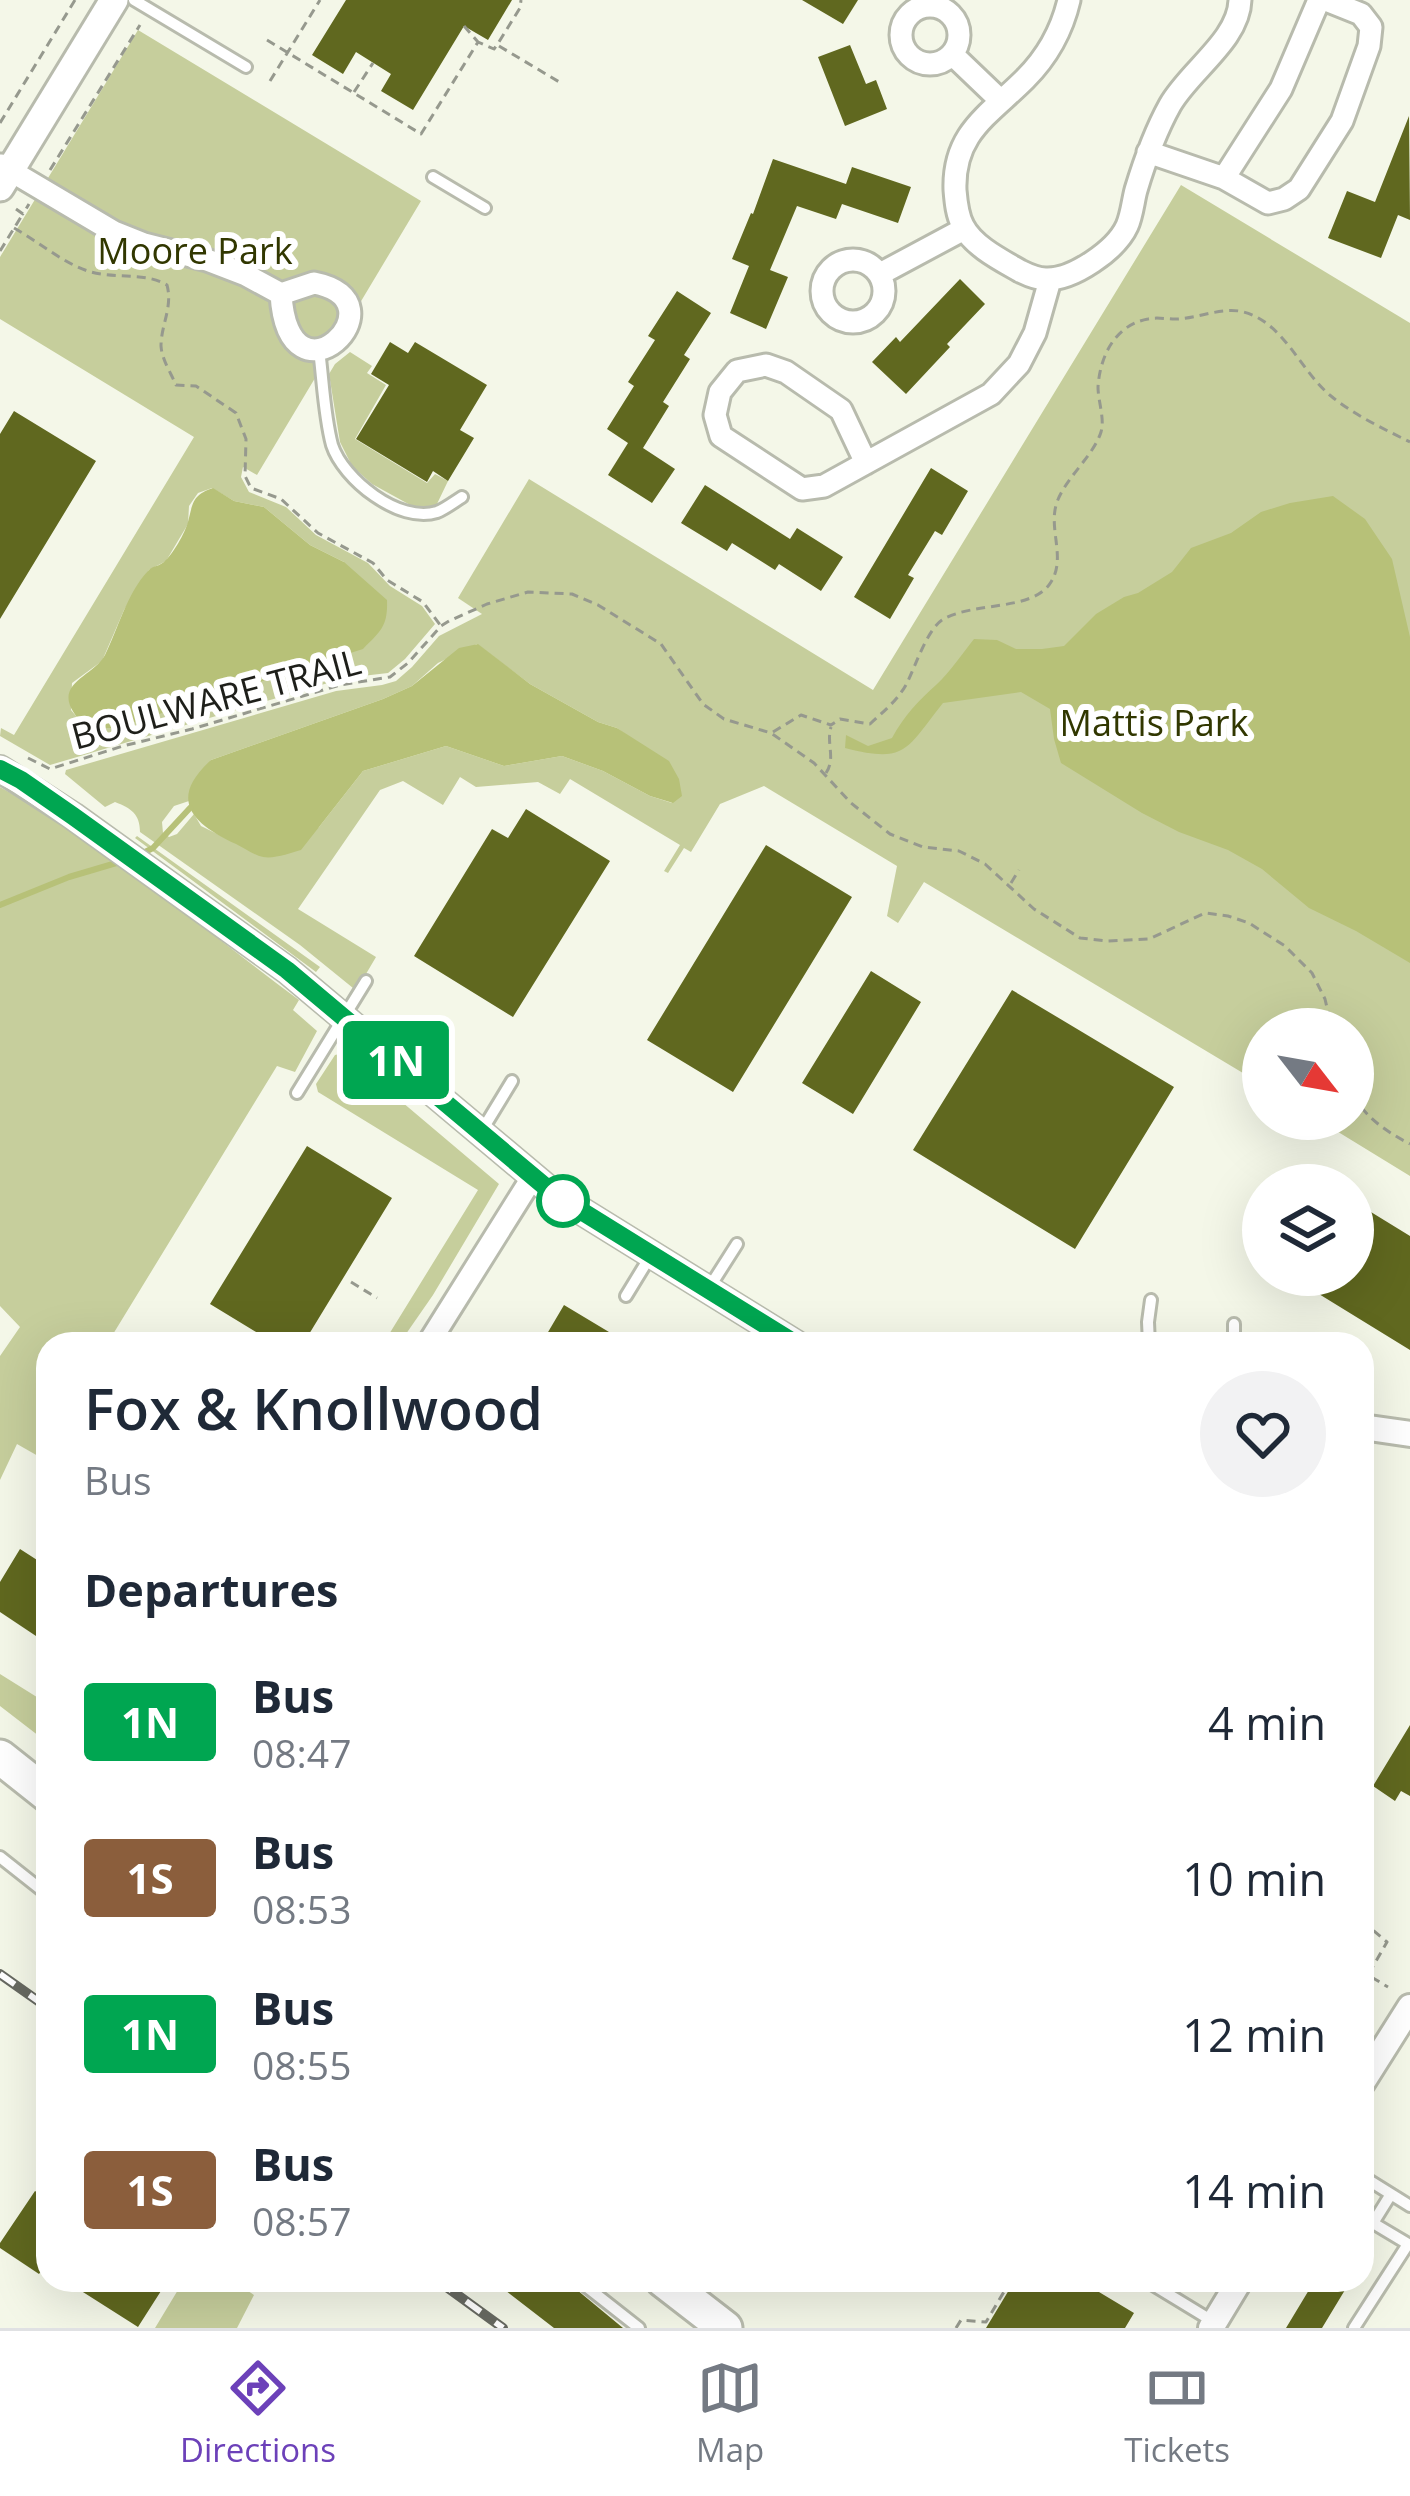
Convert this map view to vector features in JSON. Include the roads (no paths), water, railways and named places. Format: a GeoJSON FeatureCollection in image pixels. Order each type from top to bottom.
{"type":"FeatureCollection","features":[{"type":"Feature","properties":{"kind":"main road"},"geometry":{"type":"LineString","coordinates":[[3,174],[114,0]]}},
{"type":"Feature","properties":{"kind":"main road"},"geometry":{"type":"LineString","coordinates":[[0,1757],[36,1786]]}},
{"type":"Feature","properties":{"kind":"main road"},"geometry":{"type":"LineString","coordinates":[[677,2292],[716,2325]]}},
{"type":"Feature","properties":{"kind":"street"},"geometry":{"type":"LineString","coordinates":[[1069,0],[1064,22],[1044,56],[967,136],[958,157],[956,201],[964,229],[976,243],[1019,270],[1050,280],[1078,270],[1112,248],[1127,226],[1156,130],[1175,97],[1228,35],[1240,0]]}},
{"type":"Feature","properties":{"kind":"street"},"geometry":{"type":"LineString","coordinates":[[1148,152],[1224,178],[1268,203],[1284,199],[1299,189],[1342,121],[1369,46],[1371,27],[1361,14],[1323,0],[1281,89],[1224,178]]}},
{"type":"Feature","properties":{"kind":"street"},"geometry":{"type":"LineString","coordinates":[[952,55],[1000,100]]}},
{"type":"Feature","properties":{"kind":"street"},"geometry":{"type":"LineString","coordinates":[[3,174],[144,244],[207,260],[281,294],[314,283],[330,286],[359,309],[339,340],[319,350],[307,349],[286,331],[281,294]]}},
{"type":"Feature","properties":{"kind":"street"},"geometry":{"type":"LineString","coordinates":[[880,274],[964,229]]}},
{"type":"Feature","properties":{"kind":"street"},"geometry":{"type":"LineString","coordinates":[[866,463],[842,410],[786,372],[766,365],[737,371],[720,392],[715,415],[721,436],[802,490],[824,486],[866,463],[991,394],[1019,364],[1035,333],[1050,280]]}},
{"type":"Feature","properties":{"kind":"street"},"geometry":{"type":"LineString","coordinates":[[0,769],[121,849],[287,970],[532,1178],[776,1332]]}},
{"type":"Feature","properties":{"kind":"street"},"geometry":{"type":"LineString","coordinates":[[436,1332],[532,1178]]}},
{"type":"Feature","properties":{"kind":"street"},"geometry":{"type":"LineString","coordinates":[[1374,1429],[1410,1434]]}},
{"type":"Feature","properties":{"kind":"street"},"geometry":{"type":"LineString","coordinates":[[1374,2064],[1410,2007]]}},
{"type":"Feature","properties":{"kind":"street"},"geometry":{"type":"LineString","coordinates":[[1212,2325],[1233,2292]]}},
{"type":"Feature","properties":{"kind":"lane"},"geometry":{"type":"LineString","coordinates":[[134,0],[246,67]]}},
{"type":"Feature","properties":{"kind":"lane"},"geometry":{"type":"LineString","coordinates":[[433,177],[485,208]]}},
{"type":"Feature","properties":{"kind":"lane"},"geometry":{"type":"LineString","coordinates":[[319,350],[332,445],[349,475],[404,511],[436,513],[461,497]]}},
{"type":"Feature","properties":{"kind":"lane"},"geometry":{"type":"LineString","coordinates":[[297,1094],[366,981]]}},
{"type":"Feature","properties":{"kind":"lane"},"geometry":{"type":"LineString","coordinates":[[481,1132],[512,1081]]}},
{"type":"Feature","properties":{"kind":"lane"},"geometry":{"type":"LineString","coordinates":[[707,1290],[736,1244]]}},
{"type":"Feature","properties":{"kind":"lane"},"geometry":{"type":"LineString","coordinates":[[626,1296],[651,1255]]}},
{"type":"Feature","properties":{"kind":"lane"},"geometry":{"type":"LineString","coordinates":[[1148,1332],[1151,1300]]}},
{"type":"Feature","properties":{"kind":"lane"},"geometry":{"type":"LineString","coordinates":[[1234,1324],[1234,1332]]}},
{"type":"Feature","properties":{"kind":"lane"},"geometry":{"type":"LineString","coordinates":[[0,1857],[36,1882]]}},
{"type":"Feature","properties":{"kind":"lane"},"geometry":{"type":"LineString","coordinates":[[1374,2183],[1410,2206]]}},
{"type":"Feature","properties":{"kind":"lane"},"geometry":{"type":"LineString","coordinates":[[1374,2221],[1391,2194]]}},
{"type":"Feature","properties":{"kind":"lane"},"geometry":{"type":"LineString","coordinates":[[1354,2328],[1408,2244],[1374,2224]]}},
{"type":"Feature","properties":{"kind":"lane"},"geometry":{"type":"LineString","coordinates":[[593,2292],[639,2328]]}},
{"type":"Feature","properties":{"kind":"lane"},"geometry":{"type":"LineString","coordinates":[[1163,2292],[1212,2325]]}},
{"type":"Feature","properties":{"kind":"waterway"},"geometry":{"type":"LineString","coordinates":[[141,854],[153,848],[190,808]]}},
{"type":"Feature","properties":{"kind":"waterway"},"geometry":{"type":"LineString","coordinates":[[0,905],[123,861]]}},
{"type":"Feature","properties":{"kind":"railway"},"geometry":{"type":"LineString","coordinates":[[0,1974],[36,2000]]}},
{"type":"Feature","properties":{"kind":"railway"},"geometry":{"type":"LineString","coordinates":[[454,2292],[503,2328]]}},
{"type":"Feature","properties":{"kind":"park label","name":"Moore Park"},"geometry":{"type":"Point","coordinates":[195,251]}},
{"type":"Feature","properties":{"kind":"park label","name":"Mattis Park"},"geometry":{"type":"Point","coordinates":[1154,723]}}]}
